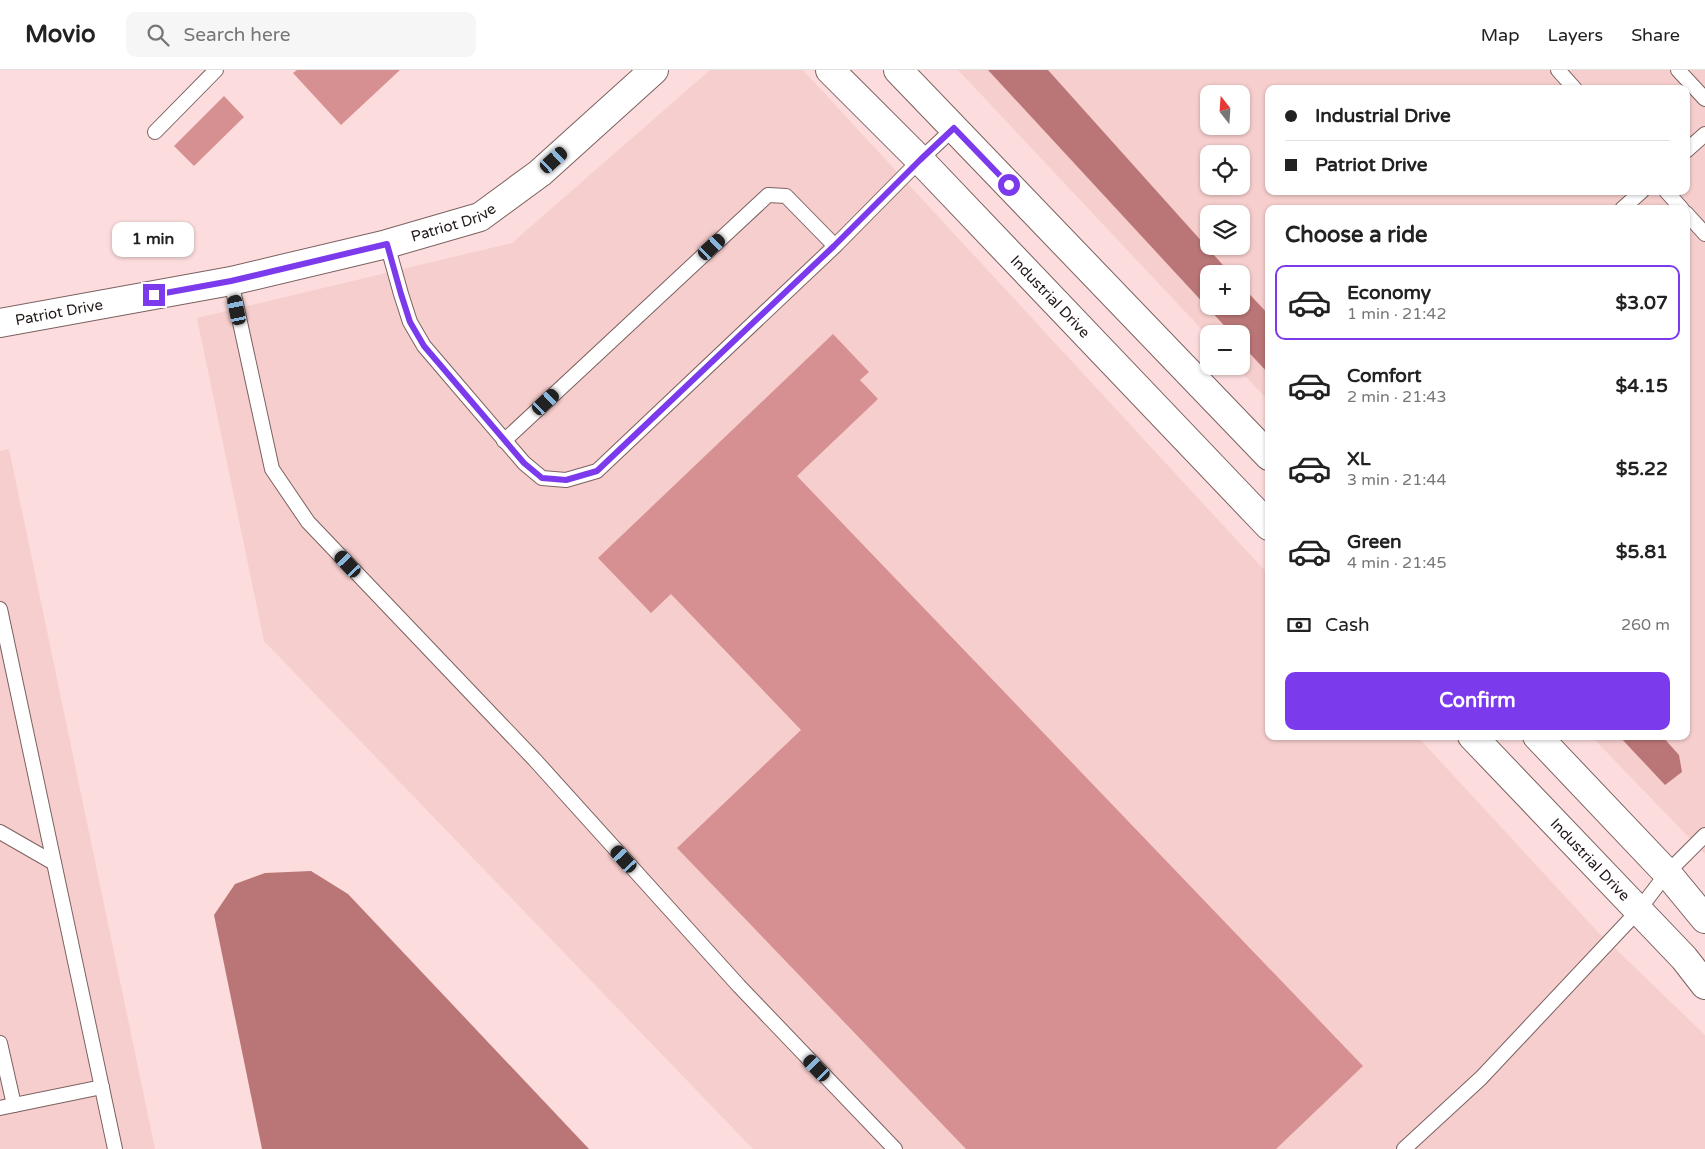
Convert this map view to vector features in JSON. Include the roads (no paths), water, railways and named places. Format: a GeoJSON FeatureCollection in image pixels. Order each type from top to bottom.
{"type":"FeatureCollection","features":[{"type":"Feature","properties":{"kind":"street","name":"Patriot Drive"},"geometry":{"type":"LineString","coordinates":[[0,324],[231,281],[387,244],[480,217],[540,173],[654,70]]}},
{"type":"Feature","properties":{"kind":"street","name":"Industrial Drive"},"geometry":{"type":"LineString","coordinates":[[830,70],[920,160],[1265,522]]}},
{"type":"Feature","properties":{"kind":"street"},"geometry":{"type":"LineString","coordinates":[[898,70],[1265,452]]}},
{"type":"Feature","properties":{"kind":"street","name":"Industrial Drive"},"geometry":{"type":"LineString","coordinates":[[1476,740],[1684,958],[1705,985]]}},
{"type":"Feature","properties":{"kind":"street"},"geometry":{"type":"LineString","coordinates":[[1541,740],[1667,873],[1705,919]]}},
{"type":"Feature","properties":{"kind":"lane"},"geometry":{"type":"LineString","coordinates":[[155,132],[216,70]]}},
{"type":"Feature","properties":{"kind":"lane"},"geometry":{"type":"LineString","coordinates":[[1558,70],[1571,85]]}},
{"type":"Feature","properties":{"kind":"lane"},"geometry":{"type":"LineString","coordinates":[[1678,70],[1705,99]]}},
{"type":"Feature","properties":{"kind":"lane"},"geometry":{"type":"LineString","coordinates":[[387,244],[410,322],[424,346],[524,463],[542,478],[566,480],[597,471],[834,246],[954,128]]}},
{"type":"Feature","properties":{"kind":"lane"},"geometry":{"type":"LineString","coordinates":[[1690,147],[1705,134]]}},
{"type":"Feature","properties":{"kind":"lane"},"geometry":{"type":"LineString","coordinates":[[504,441],[768,195],[786,196],[834,246]]}},
{"type":"Feature","properties":{"kind":"lane"},"geometry":{"type":"LineString","coordinates":[[1626,205],[1638,195]]}},
{"type":"Feature","properties":{"kind":"lane"},"geometry":{"type":"LineString","coordinates":[[1670,195],[1678,205]]}},
{"type":"Feature","properties":{"kind":"lane"},"geometry":{"type":"LineString","coordinates":[[1690,217],[1705,234]]}},
{"type":"Feature","properties":{"kind":"lane"},"geometry":{"type":"LineString","coordinates":[[231,281],[272,469],[308,522],[527,752],[739,986],[894,1149]]}},
{"type":"Feature","properties":{"kind":"lane"},"geometry":{"type":"LineString","coordinates":[[0,609],[115,1149]]}},
{"type":"Feature","properties":{"kind":"lane"},"geometry":{"type":"LineString","coordinates":[[0,832],[54,863]]}},
{"type":"Feature","properties":{"kind":"lane"},"geometry":{"type":"LineString","coordinates":[[1404,1149],[1481,1078],[1638,911],[1667,873],[1705,835]]}},
{"type":"Feature","properties":{"kind":"lane"},"geometry":{"type":"LineString","coordinates":[[0,1043],[7,1107],[102,1087]]}}]}
